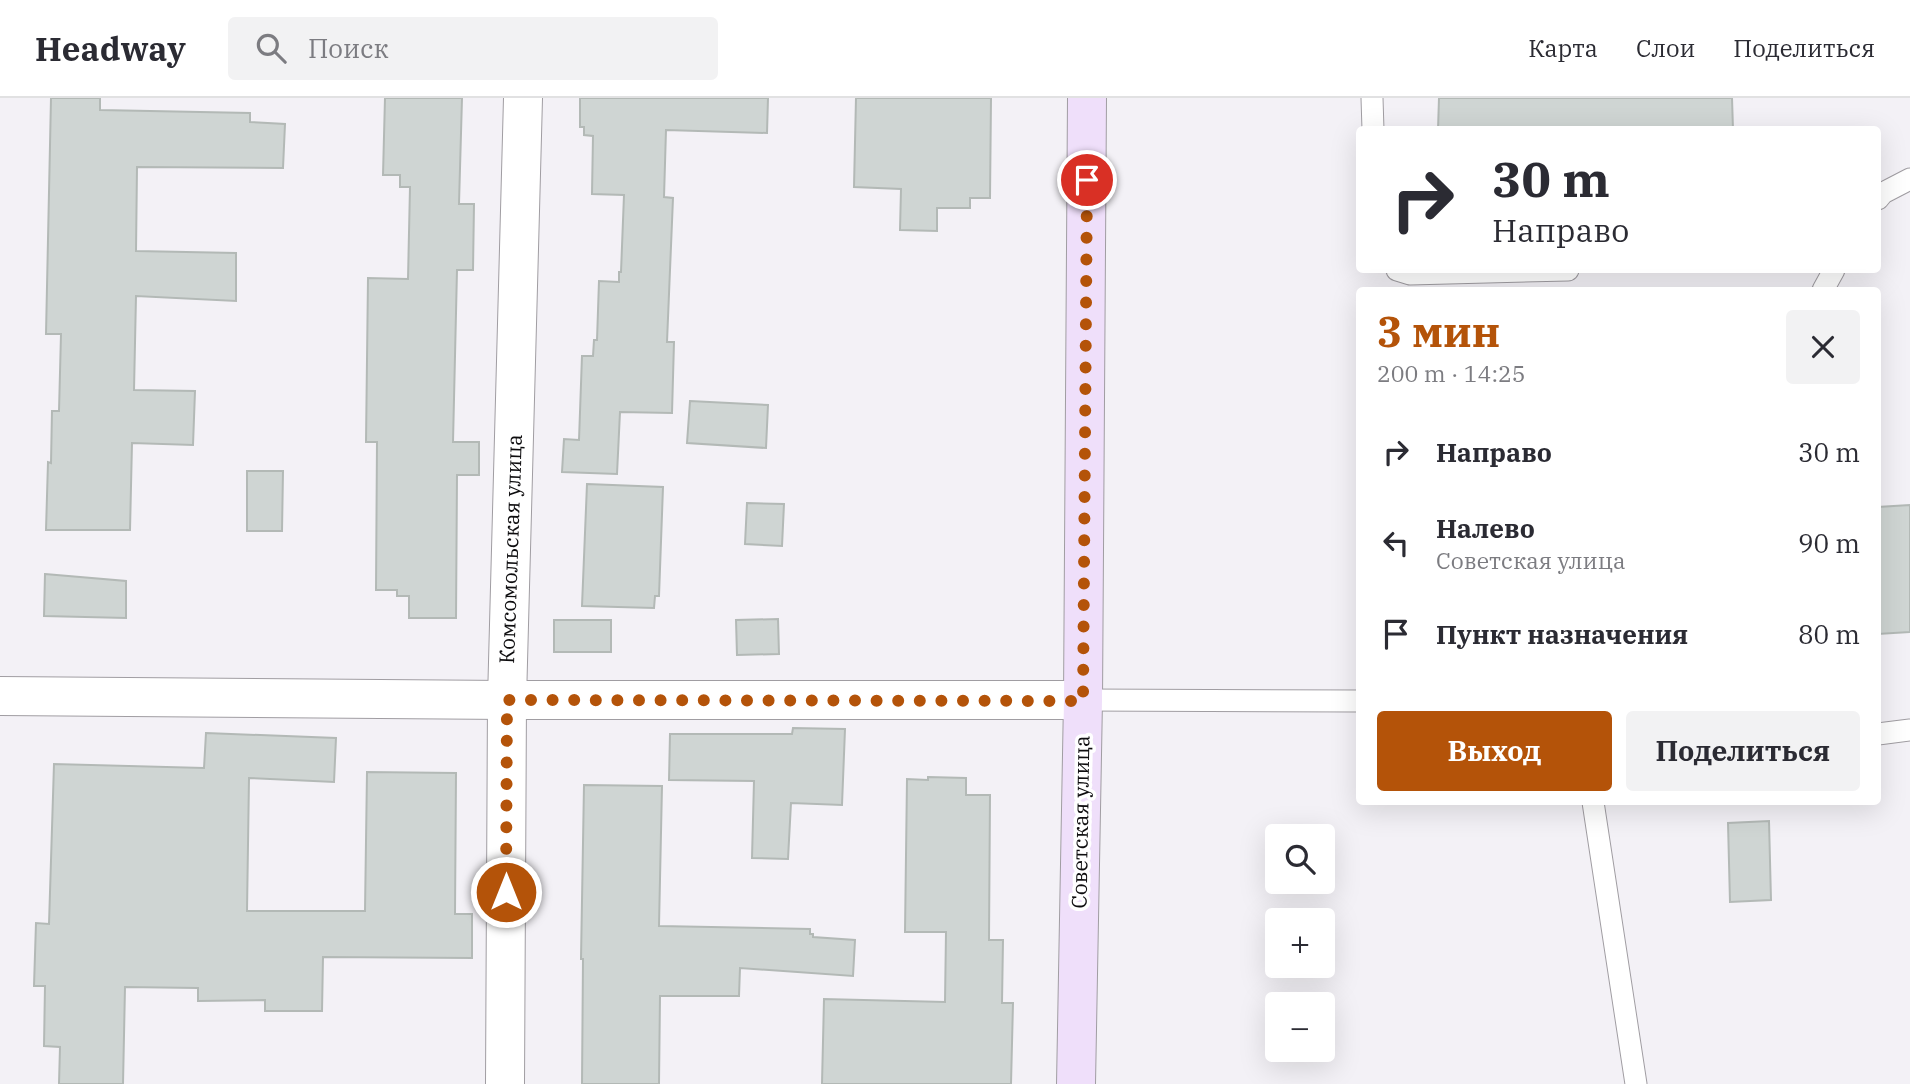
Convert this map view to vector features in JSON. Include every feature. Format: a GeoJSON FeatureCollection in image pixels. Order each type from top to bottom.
{"type":"FeatureCollection","features":[{"type":"Feature","properties":{"kind":"street","name":"Комсомольская улица"},"geometry":{"type":"LineString","coordinates":[[505,1084],[507,700],[523,98]]}},
{"type":"Feature","properties":{"kind":"street","name":"Советская улица"},"geometry":{"type":"LineString","coordinates":[[1076,1084],[1083,701],[1087,98]]}},
{"type":"Feature","properties":{"kind":"street"},"geometry":{"type":"LineString","coordinates":[[0,696],[1083,701]]}},
{"type":"Feature","properties":{"kind":"lane"},"geometry":{"type":"LineString","coordinates":[[1372,98],[1373,126]]}},
{"type":"Feature","properties":{"kind":"lane"},"geometry":{"type":"LineString","coordinates":[[1881,196],[1910,179]]}},
{"type":"Feature","properties":{"kind":"lane"},"geometry":{"type":"LineString","coordinates":[[1407,273],[1450,273]]}},
{"type":"Feature","properties":{"kind":"lane"},"geometry":{"type":"LineString","coordinates":[[1083,701],[1356,701]]}},
{"type":"Feature","properties":{"kind":"lane"},"geometry":{"type":"LineString","coordinates":[[1881,734],[1910,730]]}},
{"type":"Feature","properties":{"kind":"lane"},"geometry":{"type":"LineString","coordinates":[[1593,805],[1636,1084]]}},
{"type":"Feature","properties":{"kind":"building"},"geometry":{"type":"Polygon","coordinates":[[[51,98],[100,98],[100,110],[250,113],[250,122],[285,124],[283,168],[137,167],[136,251],[236,253],[236,301],[136,296],[134,390],[195,391],[193,445],[132,443],[130,530],[46,530],[52,411],[59,411],[61,334],[46,334],[51,98]]]}},
{"type":"Feature","properties":{"kind":"building"},"geometry":{"type":"Polygon","coordinates":[[[385,98],[462,98],[459,204],[474,204],[473,270],[457,270],[453,442],[479,442],[479,475],[457,475],[456,618],[409,618],[409,596],[397,596],[397,590],[376,590],[377,442],[366,442],[368,278],[408,279],[410,187],[400,187],[400,175],[383,175],[385,98]]]}},
{"type":"Feature","properties":{"kind":"building"},"geometry":{"type":"Polygon","coordinates":[[[580,98],[768,98],[767,133],[666,130],[664,197],[673,198],[667,342],[674,342],[672,413],[620,412],[617,474],[562,472],[564,439],[579,440],[582,356],[593,356],[594,340],[597,340],[599,281],[619,282],[621,272],[624,195],[592,194],[593,136],[584,135],[584,127],[580,127],[580,98]]]}},
{"type":"Feature","properties":{"kind":"building"},"geometry":{"type":"Polygon","coordinates":[[[856,98],[991,98],[990,198],[970,198],[970,208],[937,208],[937,231],[900,230],[901,189],[854,187],[856,98]]]}},
{"type":"Feature","properties":{"kind":"building"},"geometry":{"type":"Polygon","coordinates":[[[1439,98],[1732,98],[1733,126],[1438,126],[1439,98]]]}},
{"type":"Feature","properties":{"kind":"building"},"geometry":{"type":"Polygon","coordinates":[[[690,401],[768,405],[766,448],[687,443],[690,401]]]}},
{"type":"Feature","properties":{"kind":"building"},"geometry":{"type":"Polygon","coordinates":[[[247,471],[283,471],[282,531],[247,531],[247,471]]]}},
{"type":"Feature","properties":{"kind":"building"},"geometry":{"type":"Polygon","coordinates":[[[587,484],[663,487],[659,596],[655,596],[654,608],[582,606],[587,484]]]}},
{"type":"Feature","properties":{"kind":"building"},"geometry":{"type":"Polygon","coordinates":[[[747,503],[784,504],[782,546],[745,544],[747,503]]]}},
{"type":"Feature","properties":{"kind":"building"},"geometry":{"type":"Polygon","coordinates":[[[1910,505],[1910,632],[1881,634],[1881,507],[1910,505]]]}},
{"type":"Feature","properties":{"kind":"building"},"geometry":{"type":"Polygon","coordinates":[[[45,574],[126,581],[126,618],[44,616],[45,574]]]}},
{"type":"Feature","properties":{"kind":"building"},"geometry":{"type":"Polygon","coordinates":[[[778,619],[779,654],[737,655],[736,620],[778,619]]]}},
{"type":"Feature","properties":{"kind":"building"},"geometry":{"type":"Polygon","coordinates":[[[554,620],[611,620],[611,652],[554,652],[554,620]]]}},
{"type":"Feature","properties":{"kind":"building"},"geometry":{"type":"Polygon","coordinates":[[[793,728],[845,729],[842,805],[791,803],[788,859],[752,858],[754,781],[669,780],[670,734],[792,734],[793,728]]]}},
{"type":"Feature","properties":{"kind":"building"},"geometry":{"type":"Polygon","coordinates":[[[206,733],[336,738],[334,782],[249,778],[247,911],[365,911],[367,772],[456,773],[455,914],[472,914],[472,958],[323,957],[322,1011],[265,1011],[265,1000],[198,1001],[198,988],[125,987],[123,1084],[59,1084],[60,1047],[44,1046],[45,986],[34,986],[36,923],[49,924],[54,764],[204,768],[206,733]]]}},
{"type":"Feature","properties":{"kind":"building"},"geometry":{"type":"Polygon","coordinates":[[[928,777],[966,778],[966,795],[990,795],[989,940],[1003,940],[1002,1003],[1013,1003],[1011,1084],[822,1084],[824,999],[945,1002],[946,932],[905,932],[907,779],[928,780],[928,777]]]}},
{"type":"Feature","properties":{"kind":"building"},"geometry":{"type":"Polygon","coordinates":[[[584,785],[662,786],[659,926],[810,929],[813,937],[855,940],[853,976],[740,968],[739,996],[660,996],[659,1084],[582,1084],[584,785]]]}},
{"type":"Feature","properties":{"kind":"building"},"geometry":{"type":"Polygon","coordinates":[[[1769,821],[1771,900],[1730,902],[1728,823],[1769,821]]]}},
{"type":"Feature","properties":{"kind":"route"},"geometry":{"type":"LineString","coordinates":[[506,892],[507,700],[1083,701],[1087,180]]}}]}
